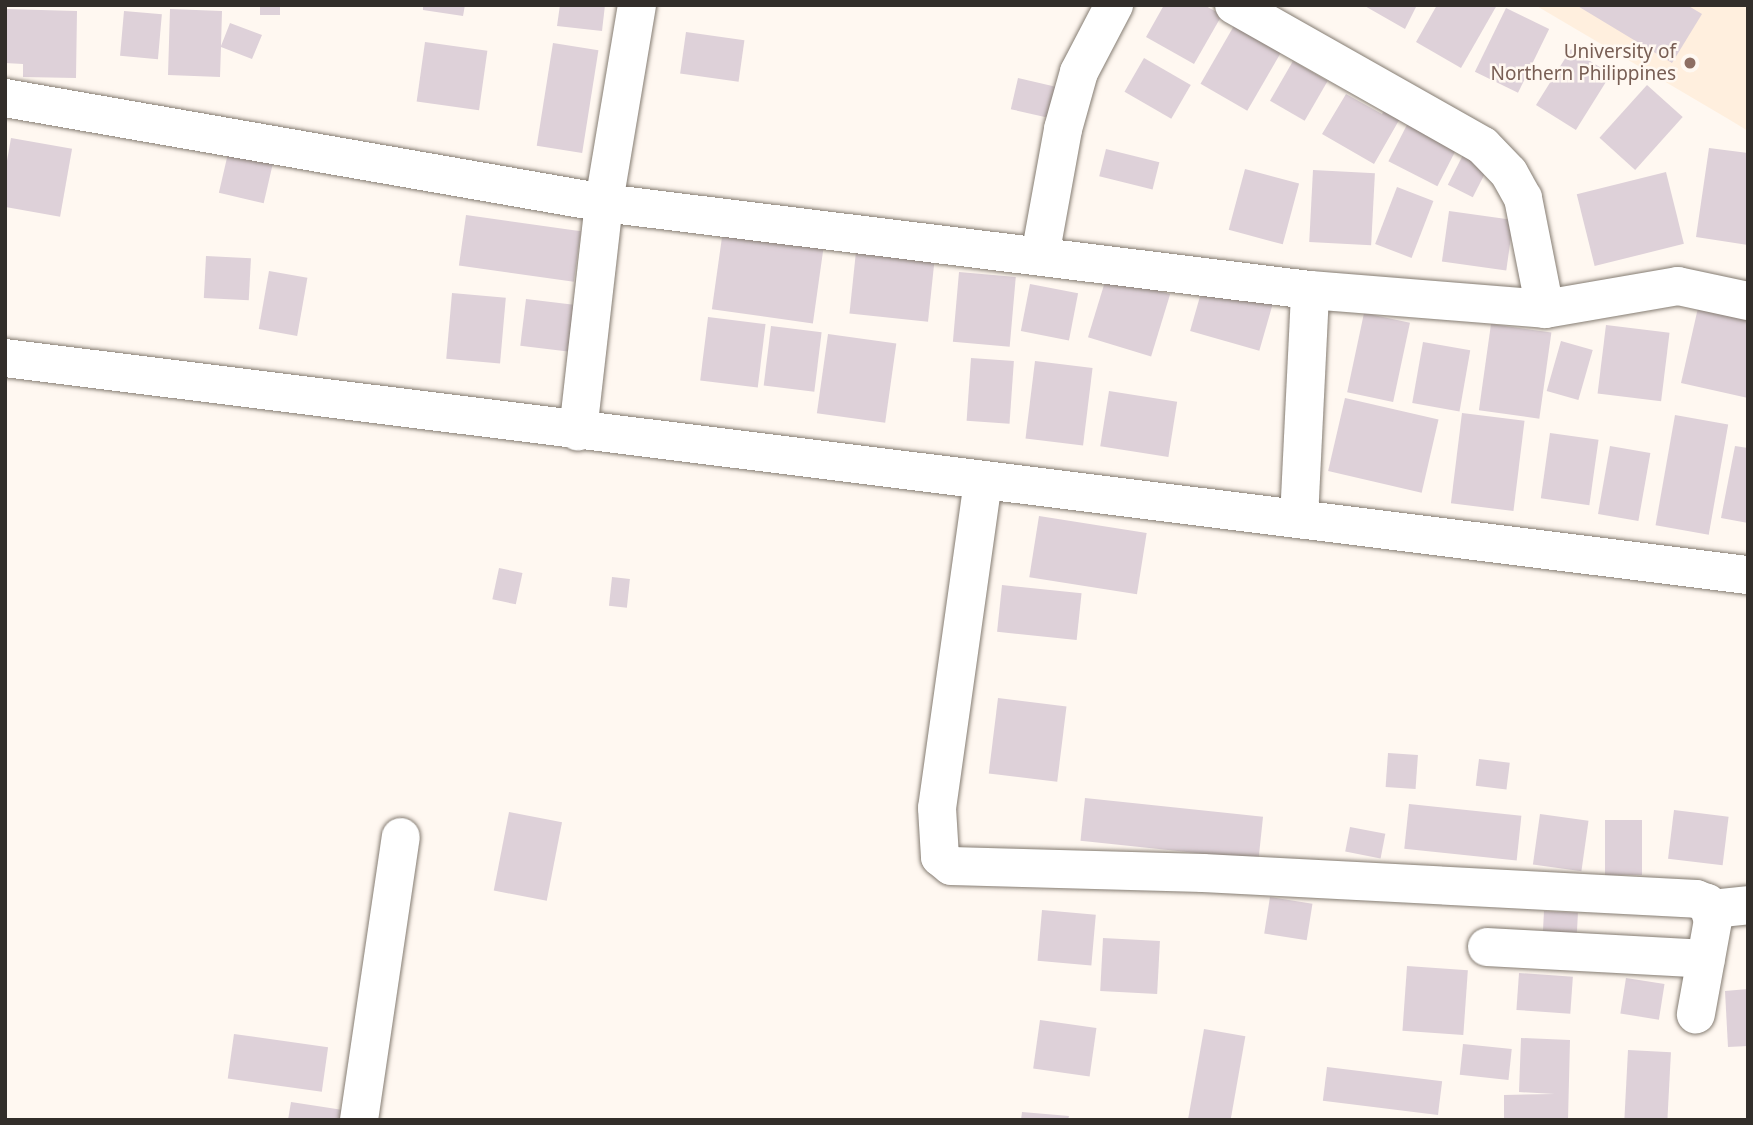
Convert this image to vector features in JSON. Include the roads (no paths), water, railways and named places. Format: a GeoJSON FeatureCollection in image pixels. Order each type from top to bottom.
{"type":"FeatureCollection","features":[{"type":"Feature","properties":{"kind":"street"},"geometry":{"type":"LineString","coordinates":[[578,432],[604,203],[637,5]]}},
{"type":"Feature","properties":{"kind":"street"},"geometry":{"type":"LineString","coordinates":[[1040,256],[1063,129],[1079,72],[1114,5]]}},
{"type":"Feature","properties":{"kind":"street"},"geometry":{"type":"LineString","coordinates":[[1234,5],[1483,146],[1509,173],[1523,198],[1545,309]]}},
{"type":"Feature","properties":{"kind":"street"},"geometry":{"type":"LineString","coordinates":[[5,98],[604,203],[1310,290],[1545,309],[1678,286],[1748,301]]}},
{"type":"Feature","properties":{"kind":"street"},"geometry":{"type":"LineString","coordinates":[[1298,519],[1310,290]]}},
{"type":"Feature","properties":{"kind":"street"},"geometry":{"type":"LineString","coordinates":[[5,358],[578,432],[1748,575]]}},
{"type":"Feature","properties":{"kind":"street"},"geometry":{"type":"LineString","coordinates":[[983,481],[937,808],[940,857],[951,866],[1203,873],[1472,891],[1679,897],[1730,907],[1706,959],[1696,1014]]}},
{"type":"Feature","properties":{"kind":"street"},"geometry":{"type":"LineString","coordinates":[[359,1120],[366,1052],[401,837]]}},
{"type":"Feature","properties":{"kind":"street"},"geometry":{"type":"LineString","coordinates":[[1487,947],[1706,959]]}},
{"type":"Feature","properties":{"kind":"place","name":"University of Northern Philippines"},"geometry":{"type":"Point","coordinates":[1690,63]}}]}
